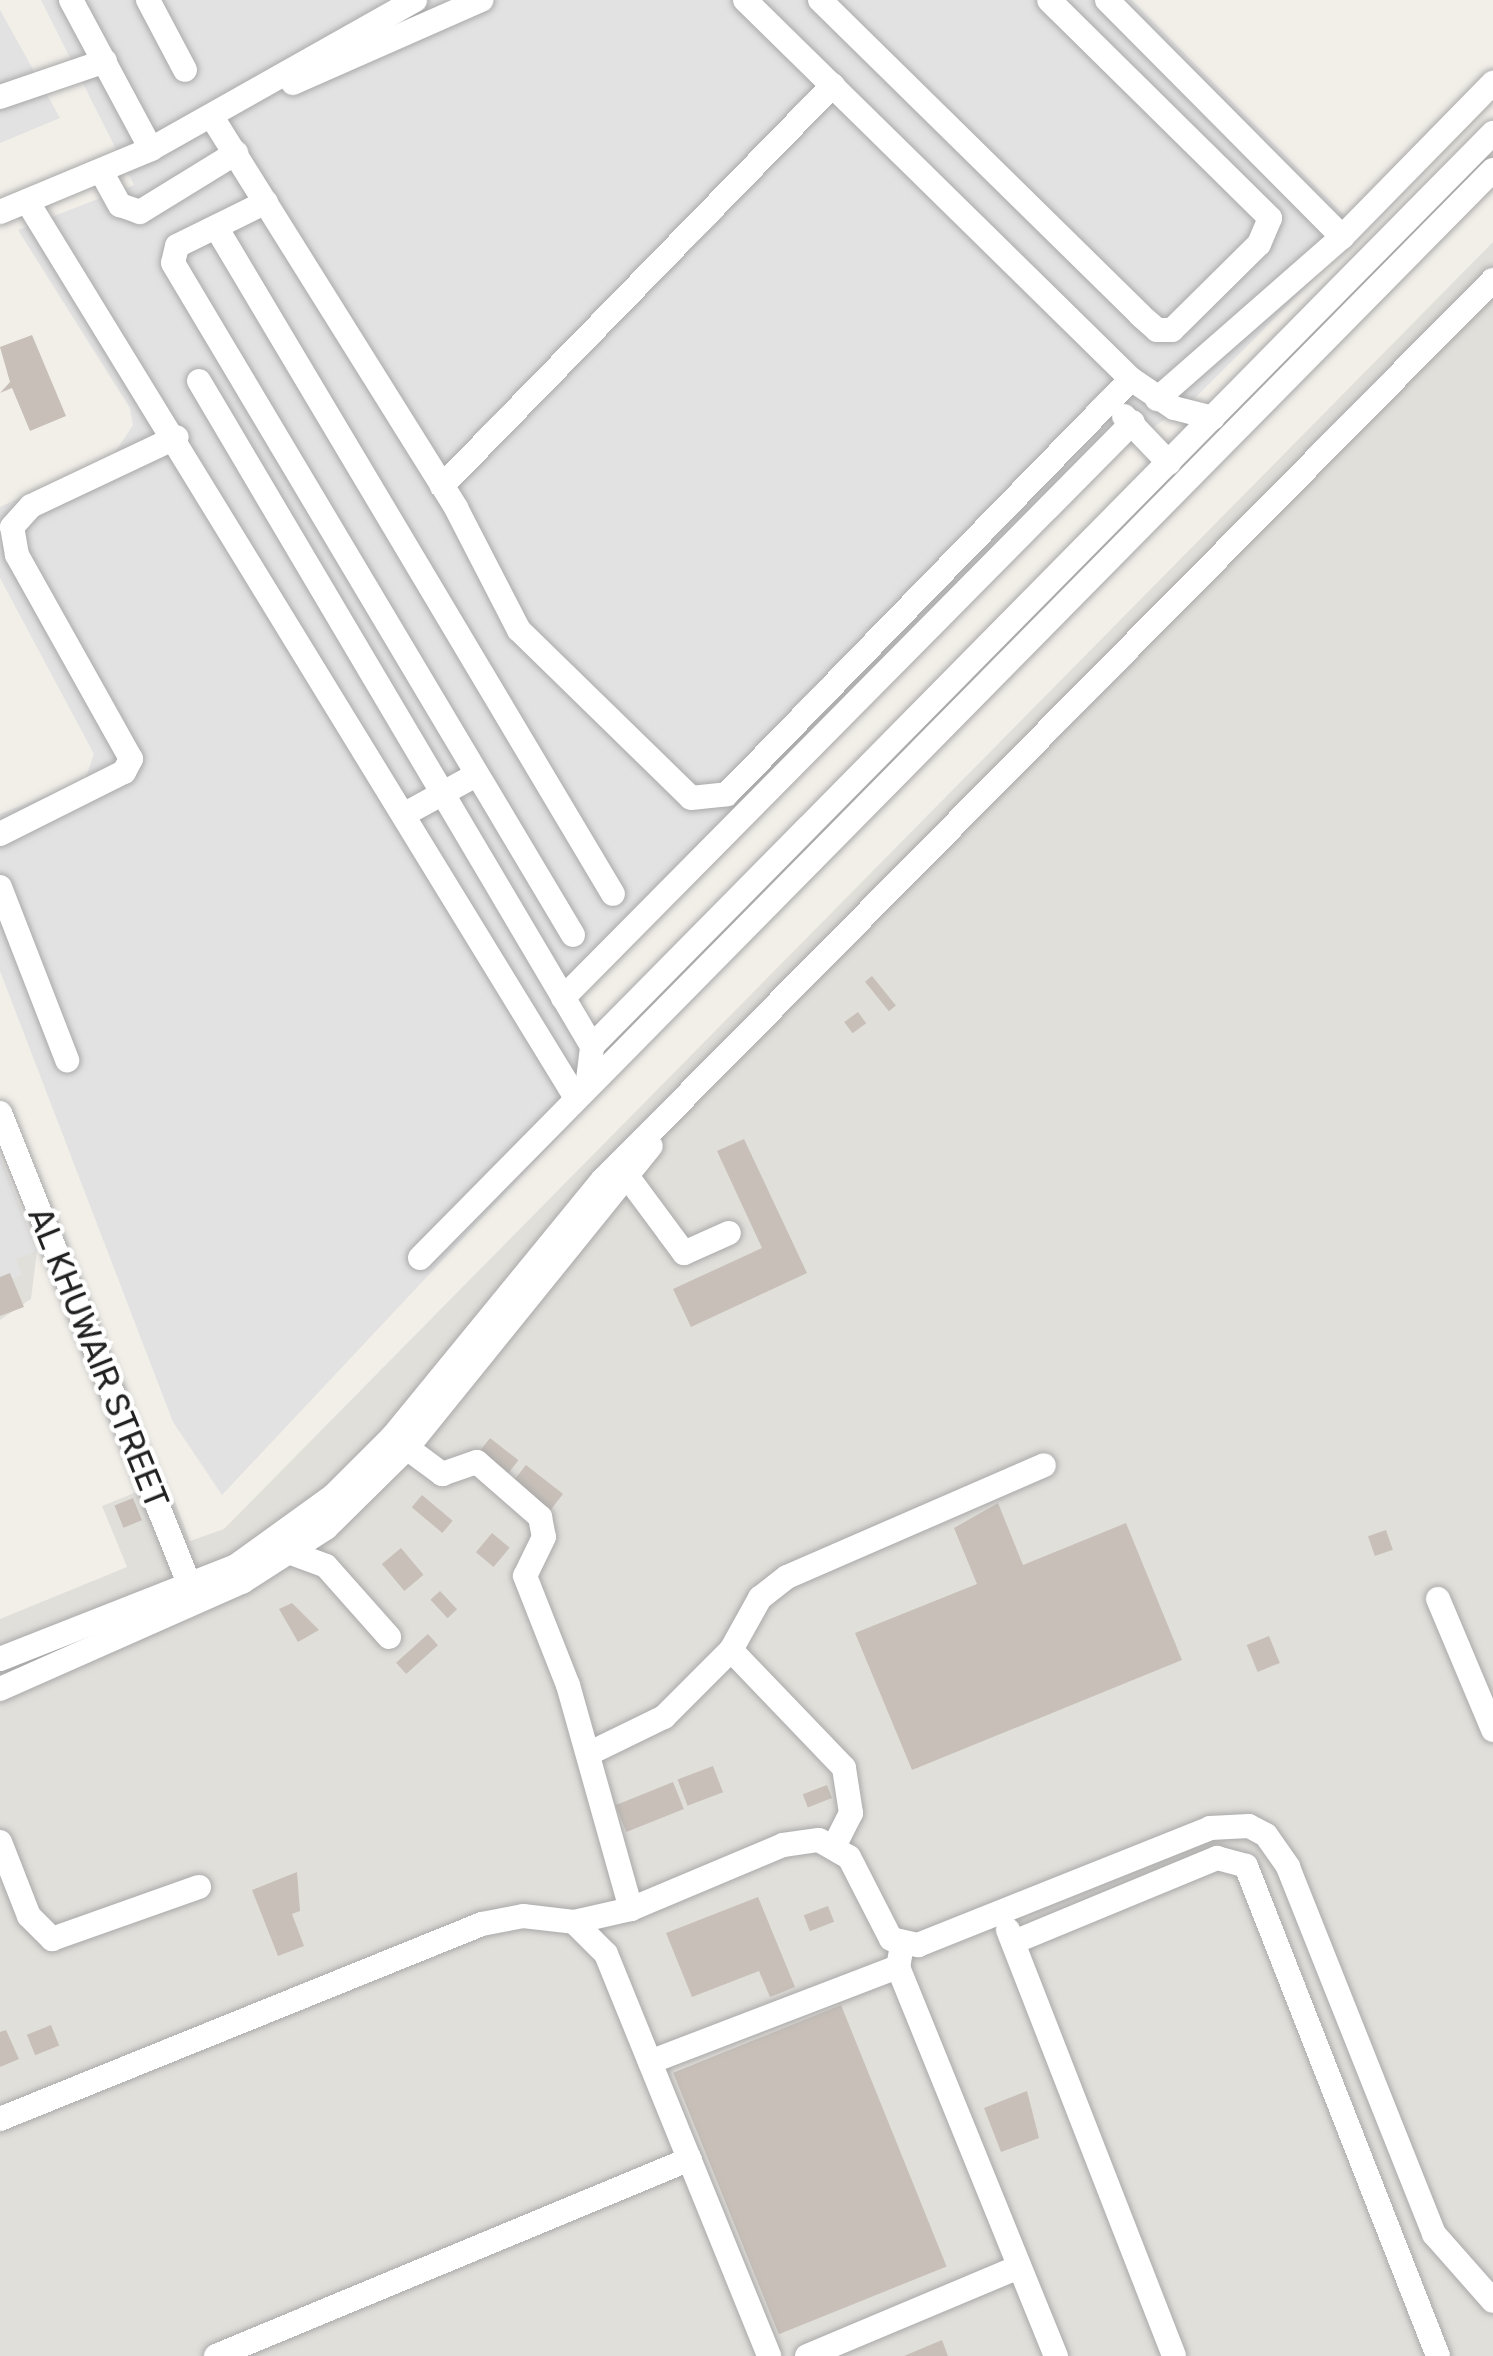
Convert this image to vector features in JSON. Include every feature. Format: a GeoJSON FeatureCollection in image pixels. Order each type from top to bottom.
{"type":"FeatureCollection","features":[{"type":"Feature","properties":{"kind":"street"},"geometry":{"type":"LineString","coordinates":[[71,0],[151,149]]}},
{"type":"Feature","properties":{"kind":"street"},"geometry":{"type":"LineString","coordinates":[[148,0],[185,70]]}},
{"type":"Feature","properties":{"kind":"street"},"geometry":{"type":"LineString","coordinates":[[0,212],[151,149],[415,0]]}},
{"type":"Feature","properties":{"kind":"street"},"geometry":{"type":"LineString","coordinates":[[267,86],[300,80],[482,0]]}},
{"type":"Feature","properties":{"kind":"street"},"geometry":{"type":"LineString","coordinates":[[745,0],[1132,379],[1211,433]]}},
{"type":"Feature","properties":{"kind":"street"},"geometry":{"type":"LineString","coordinates":[[820,0],[1140,315],[1157,330],[1172,330],[1259,244],[1270,218],[1049,0]]}},
{"type":"Feature","properties":{"kind":"street"},"geometry":{"type":"LineString","coordinates":[[1107,0],[1342,237]]}},
{"type":"Feature","properties":{"kind":"street"},"geometry":{"type":"LineString","coordinates":[[1,94],[105,62]]}},
{"type":"Feature","properties":{"kind":"street"},"geometry":{"type":"LineString","coordinates":[[1157,399],[1342,237],[1493,83]]}},
{"type":"Feature","properties":{"kind":"street"},"geometry":{"type":"LineString","coordinates":[[442,486],[833,85]]}},
{"type":"Feature","properties":{"kind":"street"},"geometry":{"type":"LineString","coordinates":[[212,117],[442,486],[506,612],[538,653],[682,793],[706,802],[727,794],[1132,379]]}},
{"type":"Feature","properties":{"kind":"street"},"geometry":{"type":"LineString","coordinates":[[420,1258],[1493,133]]}},
{"type":"Feature","properties":{"kind":"street"},"geometry":{"type":"LineString","coordinates":[[102,173],[120,205],[140,212],[236,153]]}},
{"type":"Feature","properties":{"kind":"street"},"geometry":{"type":"LineString","coordinates":[[582,1089],[592,1046],[1169,464],[1211,433],[1493,170]]}},
{"type":"Feature","properties":{"kind":"street"},"geometry":{"type":"LineString","coordinates":[[27,201],[296,628],[405,814],[582,1089]]}},
{"type":"Feature","properties":{"kind":"street"},"geometry":{"type":"LineString","coordinates":[[266,202],[177,246],[173,263],[573,935]]}},
{"type":"Feature","properties":{"kind":"street"},"geometry":{"type":"LineString","coordinates":[[216,227],[613,894]]}},
{"type":"Feature","properties":{"kind":"street"},"geometry":{"type":"LineString","coordinates":[[0,1659],[193,1594],[258,1553],[345,1485],[600,1183],[656,1132],[858,917],[1493,280]]}},
{"type":"Feature","properties":{"kind":"street"},"geometry":{"type":"LineString","coordinates":[[199,381],[592,1046]]}},
{"type":"Feature","properties":{"kind":"street"},"geometry":{"type":"LineString","coordinates":[[1106,407],[1133,422],[1169,464]]}},
{"type":"Feature","properties":{"kind":"street"},"geometry":{"type":"LineString","coordinates":[[563,998],[1133,422]]}},
{"type":"Feature","properties":{"kind":"street"},"geometry":{"type":"LineString","coordinates":[[0,834],[124,772],[131,759],[17,555],[11,527],[31,506],[177,437]]}},
{"type":"Feature","properties":{"kind":"street"},"geometry":{"type":"LineString","coordinates":[[296,628],[362,582]]}},
{"type":"Feature","properties":{"kind":"street"},"geometry":{"type":"LineString","coordinates":[[405,814],[476,775]]}},
{"type":"Feature","properties":{"kind":"street"},"geometry":{"type":"LineString","coordinates":[[0,887],[67,1060]]}},
{"type":"Feature","properties":{"kind":"street","name":"AL KHUWAIR STREET"},"geometry":{"type":"LineString","coordinates":[[0,1113],[193,1594]]}},
{"type":"Feature","properties":{"kind":"street"},"geometry":{"type":"LineString","coordinates":[[0,1689],[193,1594],[291,1553],[407,1448],[630,1180],[656,1132]]}},
{"type":"Feature","properties":{"kind":"street"},"geometry":{"type":"LineString","coordinates":[[630,1180],[683,1253],[729,1233]]}},
{"type":"Feature","properties":{"kind":"street"},"geometry":{"type":"LineString","coordinates":[[407,1448],[442,1474],[477,1462],[540,1517],[544,1537],[525,1576],[588,1754],[631,1909]]}},
{"type":"Feature","properties":{"kind":"street"},"geometry":{"type":"LineString","coordinates":[[588,1754],[664,1718],[731,1650],[752,1609],[787,1577],[1044,1465]]}},
{"type":"Feature","properties":{"kind":"street"},"geometry":{"type":"LineString","coordinates":[[291,1553],[326,1566],[389,1637]]}},
{"type":"Feature","properties":{"kind":"street"},"geometry":{"type":"LineString","coordinates":[[1438,1598],[1493,1730]]}},
{"type":"Feature","properties":{"kind":"street"},"geometry":{"type":"LineString","coordinates":[[731,1650],[844,1768],[851,1814],[835,1844]]}},
{"type":"Feature","properties":{"kind":"street"},"geometry":{"type":"LineString","coordinates":[[650,2062],[1210,1828],[1249,1826],[1266,1835],[1288,1867],[1434,2234],[1493,2301]]}},
{"type":"Feature","properties":{"kind":"street"},"geometry":{"type":"LineString","coordinates":[[0,1842],[29,1916],[52,1940],[199,1887]]}},
{"type":"Feature","properties":{"kind":"street"},"geometry":{"type":"LineString","coordinates":[[0,2119],[482,1924],[523,1916],[574,1922],[631,1909],[783,1845],[835,1844],[859,1871],[900,1956],[1056,2356]]}},
{"type":"Feature","properties":{"kind":"street"},"geometry":{"type":"LineString","coordinates":[[1014,1942],[1217,1858],[1246,1866],[1438,2356]]}},
{"type":"Feature","properties":{"kind":"street"},"geometry":{"type":"LineString","coordinates":[[1000,1912],[1174,2356]]}},
{"type":"Feature","properties":{"kind":"street"},"geometry":{"type":"LineString","coordinates":[[574,1922],[606,1954],[769,2356]]}},
{"type":"Feature","properties":{"kind":"street"},"geometry":{"type":"LineString","coordinates":[[216,2356],[690,2158]]}},
{"type":"Feature","properties":{"kind":"street"},"geometry":{"type":"LineString","coordinates":[[807,2356],[1019,2267]]}},
{"type":"Feature","properties":{"kind":"shaded area"},"geometry":{"type":"Polygon","coordinates":[[[41,0],[1132,0],[1361,232],[1193,400],[1126,446],[576,1001],[624,1067],[222,1495],[173,1422],[0,971],[0,814],[85,780],[94,754],[0,578],[0,507],[114,454],[133,425],[130,408],[18,230],[134,185],[41,0]]]}},
{"type":"Feature","properties":{"kind":"shaded area"},"geometry":{"type":"Polygon","coordinates":[[[0,10],[60,118],[0,143],[0,10]]]}},
{"type":"Feature","properties":{"kind":"shaded area"},"geometry":{"type":"Polygon","coordinates":[[[1493,242],[1493,2356],[0,2356],[0,1619],[127,1567],[102,1506],[149,1487],[167,1481],[190,1541],[224,1529],[1493,242]]]}},
{"type":"Feature","properties":{"kind":"shaded area"},"geometry":{"type":"Polygon","coordinates":[[[0,1156],[37,1251],[31,1299],[0,1320],[0,1156]]]}},
{"type":"Feature","properties":{"kind":"shaded area"},"geometry":{"type":"Polygon","coordinates":[[[0,1156],[37,1251],[16,1259],[22,1275],[0,1283],[0,1156]]]}},
{"type":"Feature","properties":{"kind":"building"},"geometry":{"type":"Polygon","coordinates":[[[32,335],[66,416],[30,431],[12,388],[0,393],[10,382],[0,347],[32,335]]]}},
{"type":"Feature","properties":{"kind":"building"},"geometry":{"type":"Polygon","coordinates":[[[872,976],[896,1006],[889,1011],[865,982],[872,976]]]}},
{"type":"Feature","properties":{"kind":"building"},"geometry":{"type":"Polygon","coordinates":[[[858,1012],[866,1023],[852,1033],[844,1022],[858,1012]]]}},
{"type":"Feature","properties":{"kind":"building"},"geometry":{"type":"Polygon","coordinates":[[[744,1139],[807,1273],[691,1327],[673,1289],[762,1248],[717,1151],[744,1139]]]}},
{"type":"Feature","properties":{"kind":"building"},"geometry":{"type":"Polygon","coordinates":[[[10,1273],[24,1307],[0,1316],[0,1277],[10,1273]]]}},
{"type":"Feature","properties":{"kind":"building"},"geometry":{"type":"Polygon","coordinates":[[[490,1438],[518,1460],[505,1477],[477,1455],[490,1438]]]}},
{"type":"Feature","properties":{"kind":"building"},"geometry":{"type":"Polygon","coordinates":[[[526,1465],[563,1494],[550,1510],[513,1482],[526,1465]]]}},
{"type":"Feature","properties":{"kind":"building"},"geometry":{"type":"Polygon","coordinates":[[[422,1495],[453,1521],[442,1533],[412,1507],[422,1495]]]}},
{"type":"Feature","properties":{"kind":"building"},"geometry":{"type":"Polygon","coordinates":[[[133,1498],[142,1520],[123,1528],[114,1505],[133,1498]]]}},
{"type":"Feature","properties":{"kind":"building"},"geometry":{"type":"Polygon","coordinates":[[[998,1503],[1023,1565],[1126,1523],[1182,1660],[912,1770],[855,1633],[977,1584],[954,1528],[998,1503]]]}},
{"type":"Feature","properties":{"kind":"building"},"geometry":{"type":"Polygon","coordinates":[[[1386,1530],[1393,1550],[1375,1556],[1368,1536],[1386,1530]]]}},
{"type":"Feature","properties":{"kind":"building"},"geometry":{"type":"Polygon","coordinates":[[[492,1533],[510,1548],[494,1567],[476,1552],[492,1533]]]}},
{"type":"Feature","properties":{"kind":"building"},"geometry":{"type":"Polygon","coordinates":[[[401,1548],[423,1575],[404,1591],[382,1564],[401,1548]]]}},
{"type":"Feature","properties":{"kind":"building"},"geometry":{"type":"Polygon","coordinates":[[[440,1591],[457,1609],[448,1618],[430,1600],[440,1591]]]}},
{"type":"Feature","properties":{"kind":"building"},"geometry":{"type":"Polygon","coordinates":[[[292,1603],[319,1630],[298,1642],[279,1609],[292,1603]]]}},
{"type":"Feature","properties":{"kind":"building"},"geometry":{"type":"Polygon","coordinates":[[[428,1634],[438,1645],[406,1674],[396,1663],[428,1634]]]}},
{"type":"Feature","properties":{"kind":"building"},"geometry":{"type":"Polygon","coordinates":[[[1269,1636],[1280,1663],[1258,1672],[1247,1645],[1269,1636]]]}},
{"type":"Feature","properties":{"kind":"building"},"geometry":{"type":"Polygon","coordinates":[[[713,1766],[723,1792],[688,1806],[678,1780],[713,1766]]]}},
{"type":"Feature","properties":{"kind":"building"},"geometry":{"type":"Polygon","coordinates":[[[673,1782],[684,1809],[626,1832],[616,1805],[673,1782]]]}},
{"type":"Feature","properties":{"kind":"building"},"geometry":{"type":"Polygon","coordinates":[[[827,1785],[832,1798],[808,1807],[803,1794],[827,1785]]]}},
{"type":"Feature","properties":{"kind":"building"},"geometry":{"type":"Polygon","coordinates":[[[297,1872],[300,1911],[292,1914],[304,1946],[278,1956],[252,1890],[297,1872]]]}},
{"type":"Feature","properties":{"kind":"building"},"geometry":{"type":"Polygon","coordinates":[[[758,1897],[795,1987],[770,1997],[759,1971],[692,1997],[666,1933],[758,1897]]]}},
{"type":"Feature","properties":{"kind":"building"},"geometry":{"type":"Polygon","coordinates":[[[828,1906],[834,1922],[810,1931],[804,1915],[828,1906]]]}},
{"type":"Feature","properties":{"kind":"building"},"geometry":{"type":"Polygon","coordinates":[[[841,2005],[947,2266],[779,2334],[673,2073],[841,2005]]]}},
{"type":"Feature","properties":{"kind":"building"},"geometry":{"type":"Polygon","coordinates":[[[51,2025],[59,2045],[35,2055],[27,2035],[51,2025]]]}},
{"type":"Feature","properties":{"kind":"building"},"geometry":{"type":"Polygon","coordinates":[[[6,2030],[19,2059],[0,2067],[0,2032],[6,2030]]]}},
{"type":"Feature","properties":{"kind":"building"},"geometry":{"type":"Polygon","coordinates":[[[1027,2091],[1039,2138],[1001,2152],[984,2108],[1027,2091]]]}},
{"type":"Feature","properties":{"kind":"building"},"geometry":{"type":"Polygon","coordinates":[[[942,2340],[948,2356],[904,2356],[942,2340]]]}}]}
